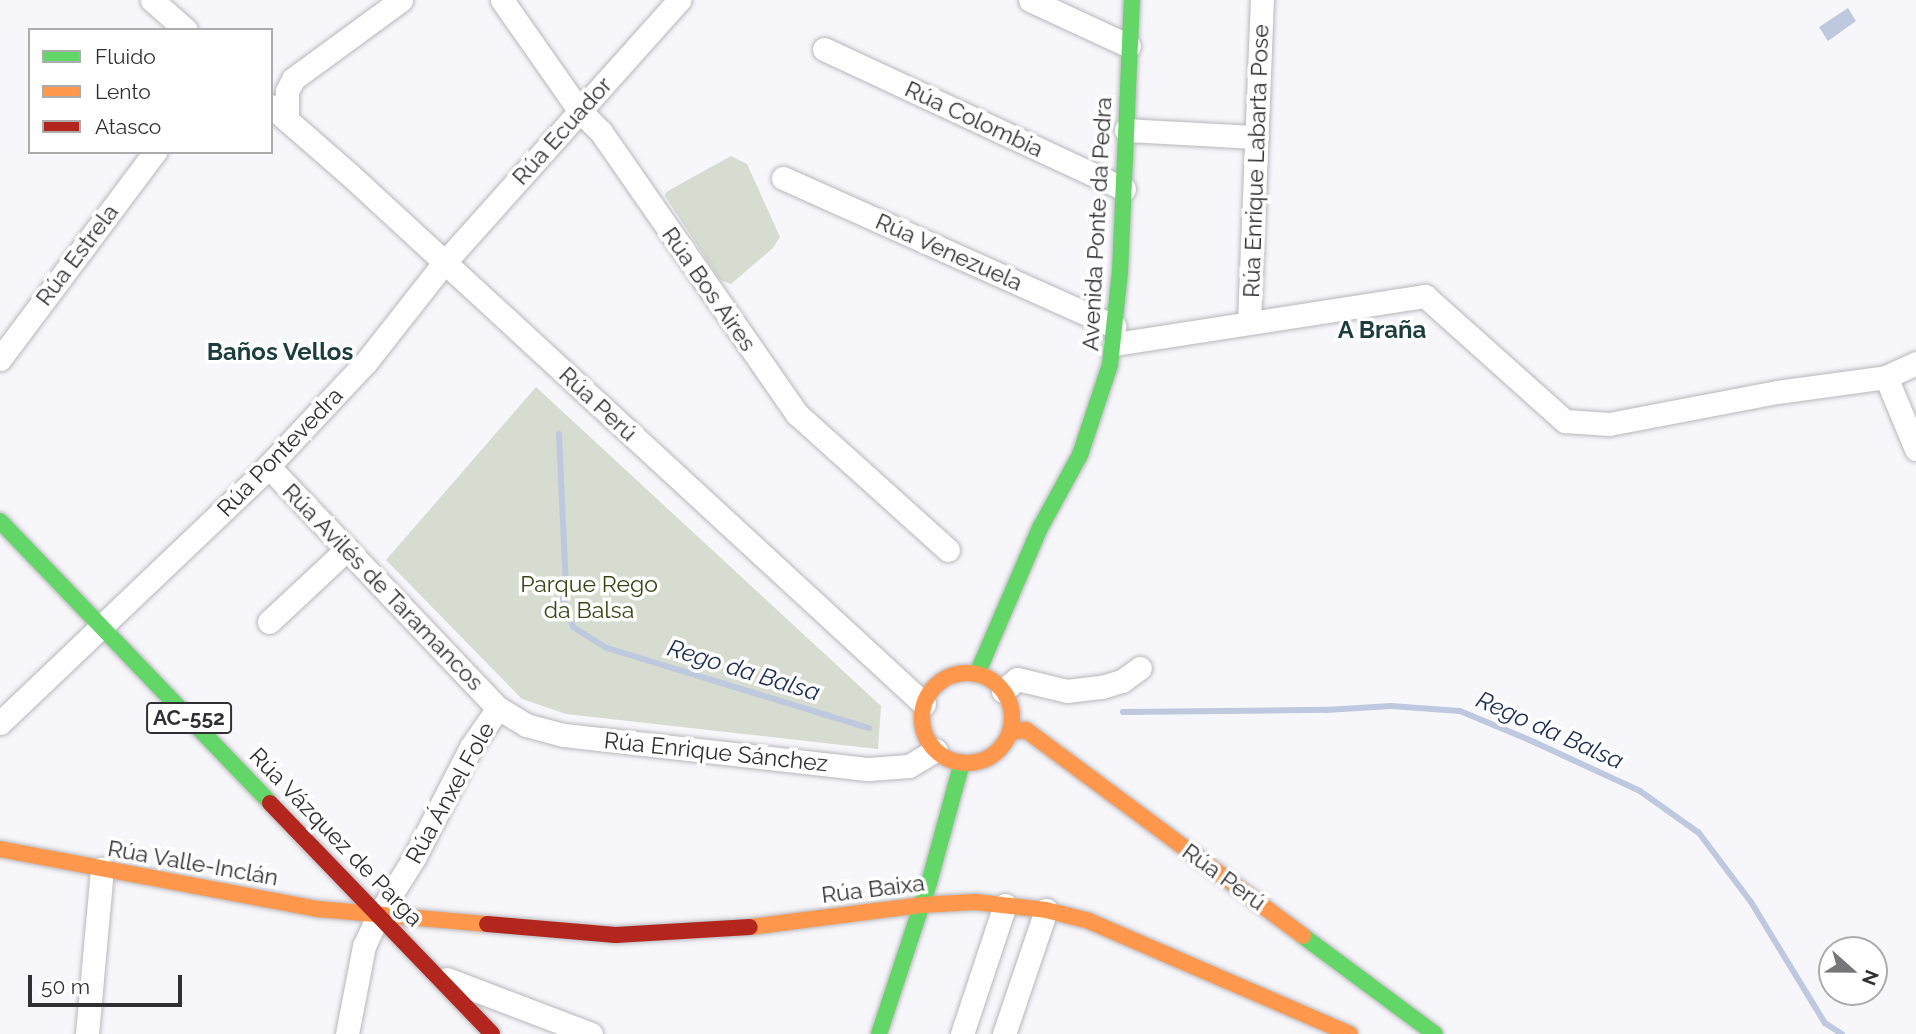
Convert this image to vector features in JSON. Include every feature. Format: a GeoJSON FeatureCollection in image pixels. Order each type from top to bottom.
{"type":"FeatureCollection","features":[{"type":"Feature","properties":{"kind":"main road","name":"Avenida Ponte da Pedra"},"geometry":{"type":"LineString","coordinates":[[977,674],[1040,528],[1080,455],[1102,397],[1115,335],[1132,0]]}},
{"type":"Feature","properties":{"kind":"main road","name":"Rúa Vázquez de Parga"},"geometry":{"type":"LineString","coordinates":[[0,521],[492,1034]]}},
{"type":"Feature","properties":{"kind":"main road"},"geometry":{"type":"LineString","coordinates":[[940,754],[962,762],[985,759],[1004,743],[1010,732],[1010,704],[1003,691],[977,674],[951,676],[939,682],[924,704],[923,729],[940,754],[949,807]]}},
{"type":"Feature","properties":{"kind":"main road","name":"Rúa Perú"},"geometry":{"type":"LineString","coordinates":[[1010,732],[1026,730],[1424,1031]]}},
{"type":"Feature","properties":{"kind":"main road"},"geometry":{"type":"LineString","coordinates":[[879,1034],[921,905],[962,762]]}},
{"type":"Feature","properties":{"kind":"main road","name":"Rúa Valle-Inclán"},"geometry":{"type":"LineString","coordinates":[[0,849],[318,909],[379,914]]}},
{"type":"Feature","properties":{"kind":"main road","name":"Rúa Baixa"},"geometry":{"type":"LineString","coordinates":[[379,914],[616,935],[719,931],[921,905],[1005,905],[1046,910],[1089,921],[1350,1034]]}},
{"type":"Feature","properties":{"kind":"street"},"geometry":{"type":"LineString","coordinates":[[152,0],[185,28]]}},
{"type":"Feature","properties":{"kind":"street"},"geometry":{"type":"LineString","coordinates":[[279,113],[293,79],[401,0]]}},
{"type":"Feature","properties":{"kind":"street","name":"Rúa Bos Aires"},"geometry":{"type":"LineString","coordinates":[[502,0],[579,110],[601,132],[797,414],[948,550]]}},
{"type":"Feature","properties":{"kind":"street","name":"Rúa Ecuador"},"geometry":{"type":"LineString","coordinates":[[444,263],[680,0]]}},
{"type":"Feature","properties":{"kind":"street"},"geometry":{"type":"LineString","coordinates":[[1030,0],[1129,46]]}},
{"type":"Feature","properties":{"kind":"street","name":"Rúa Enrique Labarta Pose"},"geometry":{"type":"LineString","coordinates":[[1249,322],[1262,0]]}},
{"type":"Feature","properties":{"kind":"street","name":"Rúa Colombia"},"geometry":{"type":"LineString","coordinates":[[824,49],[1124,189]]}},
{"type":"Feature","properties":{"kind":"street","name":"Rúa Perú"},"geometry":{"type":"LineString","coordinates":[[279,113],[924,704]]}},
{"type":"Feature","properties":{"kind":"street"},"geometry":{"type":"LineString","coordinates":[[1126,130],[1257,137]]}},
{"type":"Feature","properties":{"kind":"street","name":"Rúa Estrela"},"geometry":{"type":"LineString","coordinates":[[0,359],[154,154]]}},
{"type":"Feature","properties":{"kind":"street","name":"Rúa Venezuela"},"geometry":{"type":"LineString","coordinates":[[783,178],[1115,335]]}},
{"type":"Feature","properties":{"kind":"street","name":"Rúa Pontevedra"},"geometry":{"type":"LineString","coordinates":[[0,723],[263,471],[366,362],[444,263]]}},
{"type":"Feature","properties":{"kind":"street"},"geometry":{"type":"LineString","coordinates":[[1115,335],[1249,322],[1425,296],[1564,421],[1609,424],[1777,392],[1886,377],[1916,363]]}},
{"type":"Feature","properties":{"kind":"street"},"geometry":{"type":"LineString","coordinates":[[1886,377],[1916,449]]}},
{"type":"Feature","properties":{"kind":"street","name":"Rúa Avilés de Taramancos"},"geometry":{"type":"LineString","coordinates":[[263,471],[347,549],[498,708]]}},
{"type":"Feature","properties":{"kind":"street"},"geometry":{"type":"LineString","coordinates":[[269,622],[347,549]]}},
{"type":"Feature","properties":{"kind":"street"},"geometry":{"type":"LineString","coordinates":[[1003,691],[1017,679],[1067,691],[1102,687],[1122,681],[1140,668]]}},
{"type":"Feature","properties":{"kind":"street","name":"Rúa Enrique Sánchez"},"geometry":{"type":"LineString","coordinates":[[498,708],[526,725],[564,735],[869,769],[909,766],[940,754]]}},
{"type":"Feature","properties":{"kind":"street","name":"Rúa Ánxel Fole"},"geometry":{"type":"LineString","coordinates":[[347,1034],[364,946],[379,914],[414,858],[471,747],[498,708]]}},
{"type":"Feature","properties":{"kind":"street"},"geometry":{"type":"LineString","coordinates":[[87,1034],[102,869]]}},
{"type":"Feature","properties":{"kind":"street"},"geometry":{"type":"LineString","coordinates":[[962,1034],[1005,905]]}},
{"type":"Feature","properties":{"kind":"street"},"geometry":{"type":"LineString","coordinates":[[1004,1034],[1046,910]]}},
{"type":"Feature","properties":{"kind":"street"},"geometry":{"type":"LineString","coordinates":[[437,975],[591,1034]]}},
{"type":"Feature","properties":{"kind":"green space"},"geometry":{"type":"Polygon","coordinates":[[[731,156],[747,164],[780,237],[773,248],[731,284],[720,280],[665,196],[666,192],[731,156]]]}},
{"type":"Feature","properties":{"kind":"green space","name":"Parque Rego da Balsa"},"geometry":{"type":"Polygon","coordinates":[[[536,387],[881,706],[878,749],[566,714],[522,699],[386,560],[536,387]]]}},
{"type":"Feature","properties":{"kind":"water"},"geometry":{"type":"Polygon","coordinates":[[[1848,8],[1856,21],[1828,41],[1819,27],[1848,8]]]}},
{"type":"Feature","properties":{"kind":"waterway","name":"Rego da Balsa"},"geometry":{"type":"LineString","coordinates":[[559,434],[566,587],[563,599],[573,627],[607,648],[869,728]]}},
{"type":"Feature","properties":{"kind":"waterway","name":"Rego da Balsa"},"geometry":{"type":"LineString","coordinates":[[1123,712],[1326,710],[1391,706],[1460,711],[1534,742],[1640,791],[1699,833],[1751,902],[1825,1023],[1842,1034]]}},
{"type":"Feature","properties":{"kind":"traffic: fast"},"geometry":{"type":"LineString","coordinates":[[977,674],[1040,528],[1080,455],[1110,365],[1120,272],[1132,0]]}},
{"type":"Feature","properties":{"kind":"traffic: fast"},"geometry":{"type":"LineString","coordinates":[[0,521],[270,803]]}},
{"type":"Feature","properties":{"kind":"traffic: fast"},"geometry":{"type":"LineString","coordinates":[[879,1034],[929,883],[962,762]]}},
{"type":"Feature","properties":{"kind":"traffic: fast"},"geometry":{"type":"LineString","coordinates":[[1303,936],[1435,1034]]}},
{"type":"Feature","properties":{"kind":"traffic: slow"},"geometry":{"type":"LineString","coordinates":[[967,673],[984,677],[999,686],[1008,701],[1012,718],[1008,735],[999,750],[984,759],[967,763],[950,759],[935,750],[926,735],[922,718],[926,701],[935,686],[950,677],[967,673]]}},
{"type":"Feature","properties":{"kind":"traffic: slow"},"geometry":{"type":"LineString","coordinates":[[1010,732],[1026,730],[1303,936]]}},
{"type":"Feature","properties":{"kind":"traffic: slow"},"geometry":{"type":"LineString","coordinates":[[0,849],[318,909],[487,924]]}},
{"type":"Feature","properties":{"kind":"traffic: slow"},"geometry":{"type":"LineString","coordinates":[[750,927],[921,905],[975,902],[1046,910],[1089,921],[1350,1034]]}},
{"type":"Feature","properties":{"kind":"traffic: jam"},"geometry":{"type":"LineString","coordinates":[[270,803],[492,1034]]}},
{"type":"Feature","properties":{"kind":"traffic: jam"},"geometry":{"type":"LineString","coordinates":[[487,924],[616,935],[750,927]]}},
{"type":"Feature","properties":{"kind":"district","name":"A Braña"},"geometry":{"type":"Point","coordinates":[1382,330]}},
{"type":"Feature","properties":{"kind":"district","name":"Baños Vellos"},"geometry":{"type":"Point","coordinates":[280,352]}}]}
